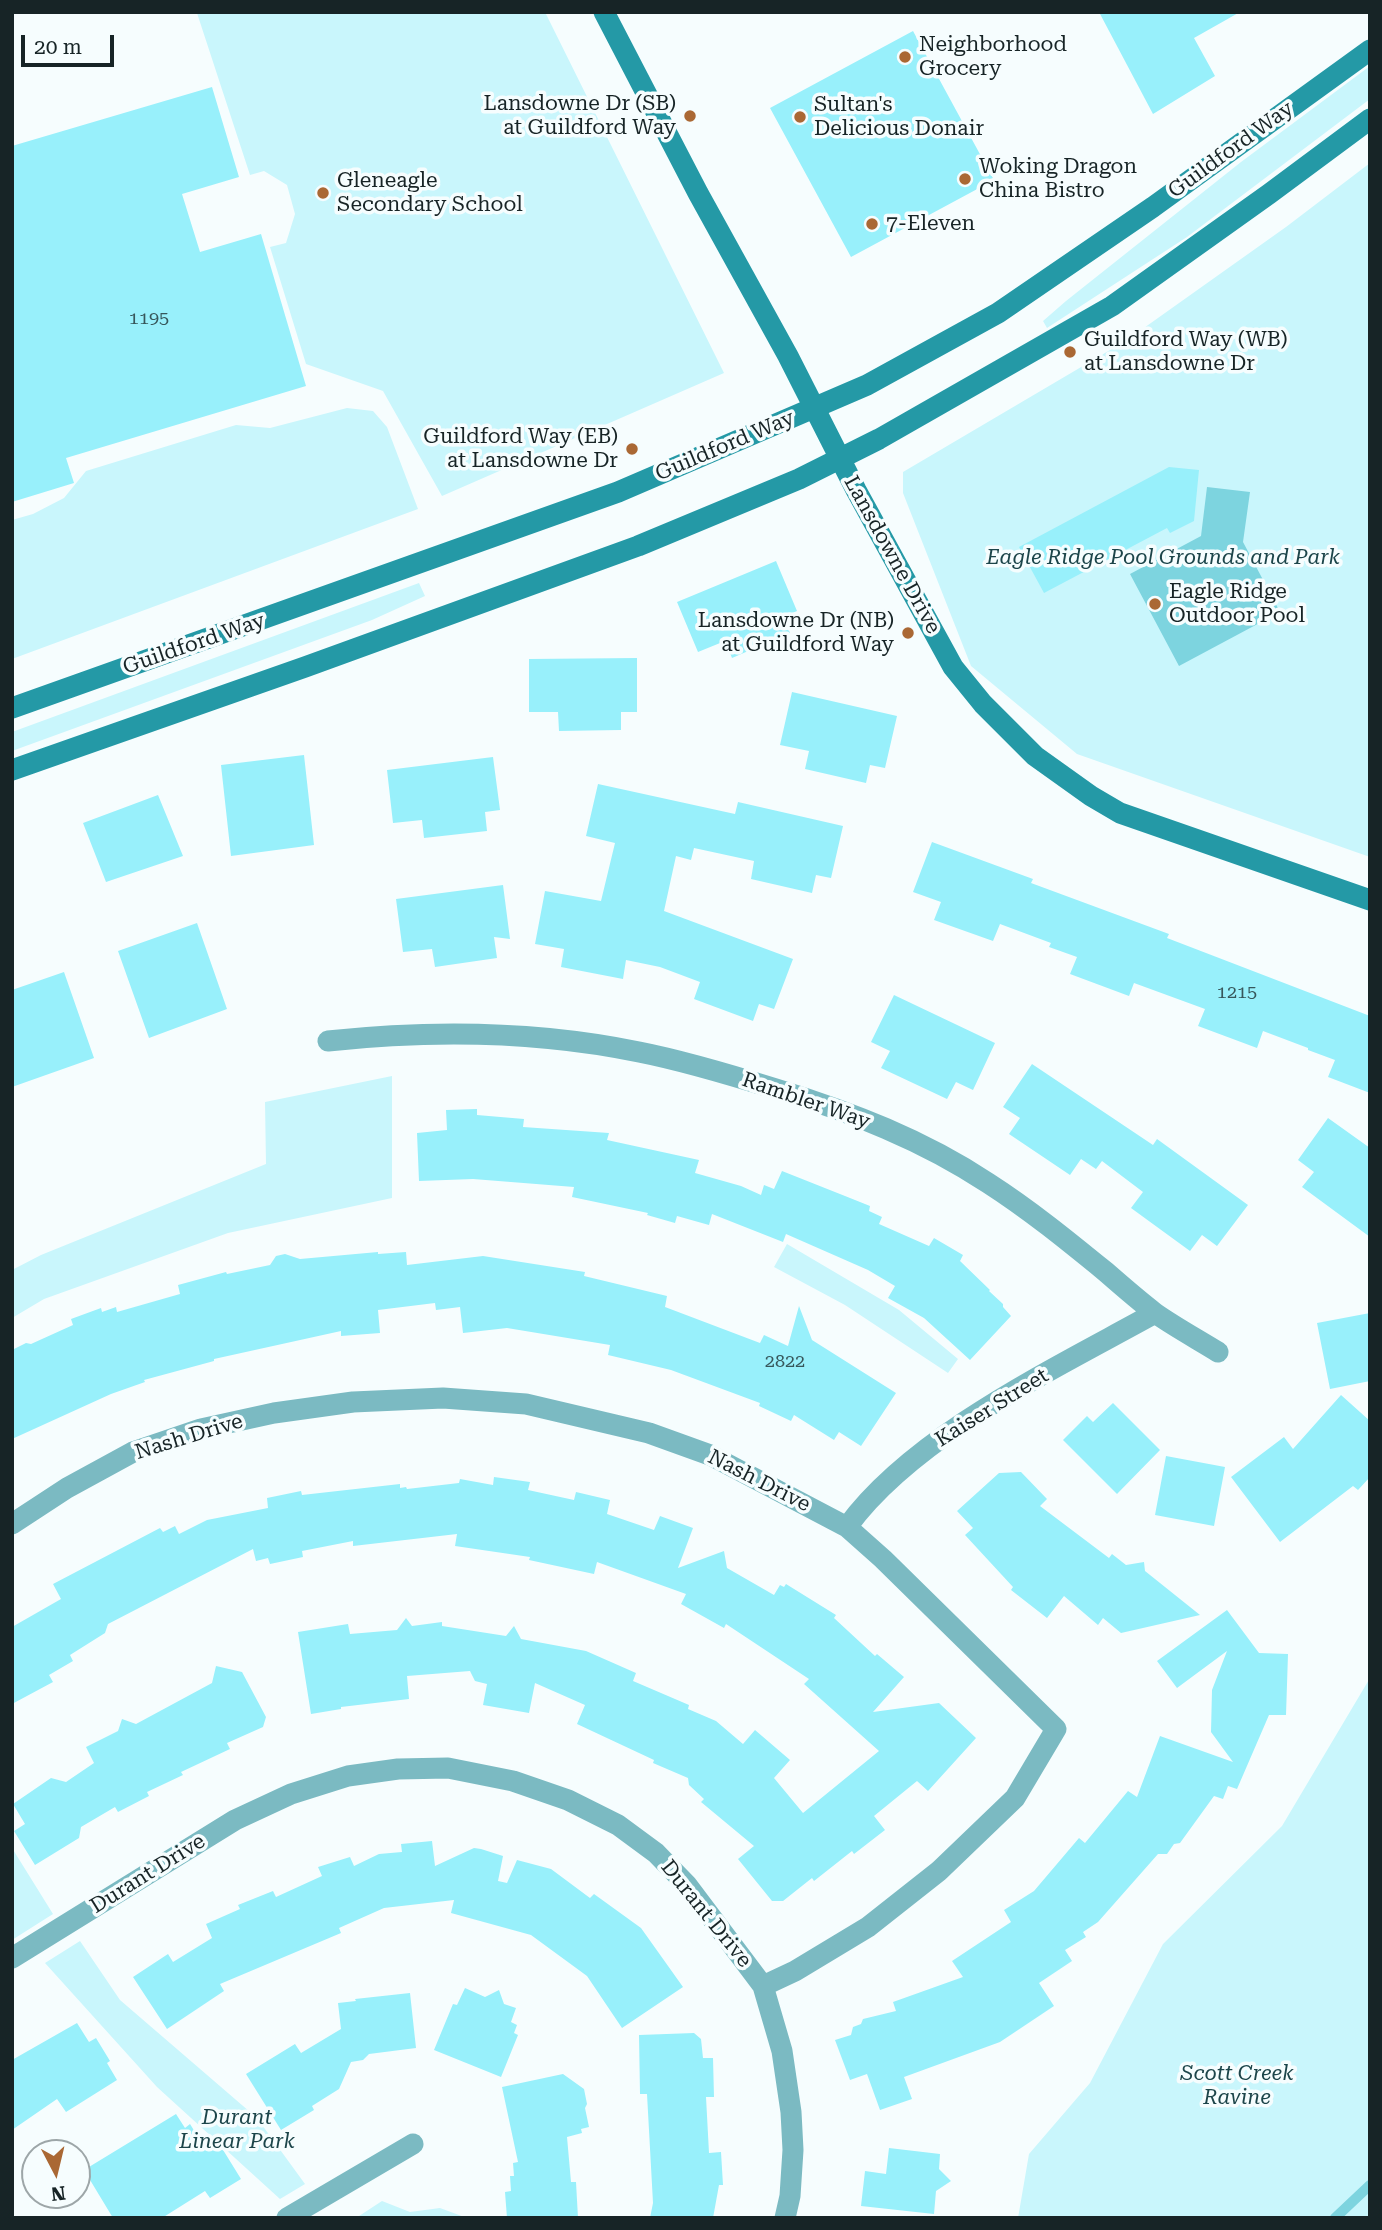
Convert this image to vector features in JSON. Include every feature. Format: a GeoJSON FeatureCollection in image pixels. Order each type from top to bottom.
{"type":"FeatureCollection","features":[{"type":"Feature","properties":{"kind":"main road","name":"Lansdowne Drive"},"geometry":{"type":"LineString","coordinates":[[604,12],[839,459],[953,667],[983,704],[1035,756],[1120,813],[1370,900]]}},
{"type":"Feature","properties":{"kind":"main road","name":"Guildford Way"},"geometry":{"type":"LineString","coordinates":[[12,708],[618,492],[867,385],[999,313],[1153,207],[1370,50]]}},
{"type":"Feature","properties":{"kind":"main road"},"geometry":{"type":"LineString","coordinates":[[12,770],[638,546],[786,485],[903,426],[1112,306],[1370,119]]}},
{"type":"Feature","properties":{"kind":"street","name":"Rambler Way"},"geometry":{"type":"LineString","coordinates":[[328,1041],[393,1034],[487,1035],[562,1041],[638,1052],[722,1072],[822,1103],[923,1145],[987,1182],[1046,1223],[1156,1313],[1218,1352]]}},
{"type":"Feature","properties":{"kind":"street","name":"Kaiser Street"},"geometry":{"type":"LineString","coordinates":[[847,1527],[863,1506],[911,1461],[957,1429],[1013,1391],[1156,1313]]}},
{"type":"Feature","properties":{"kind":"street","name":"Nash Drive"},"geometry":{"type":"LineString","coordinates":[[12,1524],[67,1488],[133,1452],[201,1429],[274,1413],[353,1402],[443,1398],[526,1404],[649,1433],[710,1455],[847,1527],[1056,1729],[1015,1798],[939,1871],[868,1927],[795,1971],[763,1986]]}},
{"type":"Feature","properties":{"kind":"street","name":"Durant Drive"},"geometry":{"type":"LineString","coordinates":[[12,1958],[235,1820],[291,1794],[348,1776],[398,1769],[448,1768],[524,1785],[568,1800],[618,1825],[656,1853],[687,1885],[763,1986],[782,2051],[791,2112],[793,2150],[785,2218]]}},
{"type":"Feature","properties":{"kind":"street"},"geometry":{"type":"LineString","coordinates":[[287,2218],[413,2144]]}},
{"type":"Feature","properties":{"kind":"green space"},"geometry":{"type":"Polygon","coordinates":[[[545,12],[724,373],[442,496],[383,391],[306,364],[270,247],[286,243],[295,214],[287,185],[264,171],[250,175],[197,13],[545,12]]]}},
{"type":"Feature","properties":{"kind":"green space"},"geometry":{"type":"Polygon","coordinates":[[[1370,66],[1370,99],[1187,237],[1047,328],[1043,321],[1066,301],[1241,162],[1370,66]]]}},
{"type":"Feature","properties":{"kind":"green space","name":"Eagle Ridge Pool Grounds and Park"},"geometry":{"type":"Polygon","coordinates":[[[1370,163],[1370,857],[1077,754],[971,666],[903,493],[903,472],[1127,340],[1286,227],[1370,163]]]}},
{"type":"Feature","properties":{"kind":"green space"},"geometry":{"type":"Polygon","coordinates":[[[347,408],[373,411],[387,427],[418,509],[12,659],[12,520],[33,514],[64,498],[86,471],[236,425],[270,428],[347,408]]]}},
{"type":"Feature","properties":{"kind":"green space"},"geometry":{"type":"Polygon","coordinates":[[[419,583],[425,596],[372,620],[12,751],[12,732],[419,583]]]}},
{"type":"Feature","properties":{"kind":"green space"},"geometry":{"type":"Polygon","coordinates":[[[392,1076],[392,1198],[228,1233],[44,1299],[12,1318],[12,1270],[41,1255],[266,1164],[265,1102],[392,1076]]]}},
{"type":"Feature","properties":{"kind":"green space"},"geometry":{"type":"Polygon","coordinates":[[[787,1244],[899,1310],[958,1359],[948,1373],[845,1305],[774,1267],[787,1244]]]}},
{"type":"Feature","properties":{"kind":"green space","name":"Scott Creek Ravine"},"geometry":{"type":"Polygon","coordinates":[[[1370,1678],[1370,2218],[1018,2218],[1029,2154],[1090,2083],[1163,1944],[1282,1826],[1370,1678]]]}},
{"type":"Feature","properties":{"kind":"green space"},"geometry":{"type":"Polygon","coordinates":[[[12,1848],[53,1914],[12,1940],[12,1848]]]}},
{"type":"Feature","properties":{"kind":"green space","name":"Durant Linear Park"},"geometry":{"type":"Polygon","coordinates":[[[80,1941],[120,2000],[257,2118],[305,2184],[280,2199],[157,2087],[45,1963],[80,1941]]]}},
{"type":"Feature","properties":{"kind":"green space"},"geometry":{"type":"Polygon","coordinates":[[[382,2201],[410,2212],[440,2208],[467,2218],[356,2218],[382,2201]]]}},
{"type":"Feature","properties":{"kind":"water"},"geometry":{"type":"Polygon","coordinates":[[[1207,487],[1250,492],[1243,542],[1280,612],[1179,666],[1130,574],[1201,536],[1207,487]]]}},
{"type":"Feature","properties":{"kind":"building"},"geometry":{"type":"Polygon","coordinates":[[[1099,12],[1240,12],[1194,38],[1215,76],[1153,114],[1099,12]]]}},
{"type":"Feature","properties":{"kind":"building"},"geometry":{"type":"Polygon","coordinates":[[[913,31],[994,180],[851,257],[770,108],[913,31]]]}},
{"type":"Feature","properties":{"kind":"building"},"geometry":{"type":"Polygon","coordinates":[[[212,87],[239,177],[182,194],[200,252],[261,234],[306,386],[66,458],[74,483],[12,502],[12,146],[212,87]]]}},
{"type":"Feature","properties":{"kind":"building"},"geometry":{"type":"Polygon","coordinates":[[[1169,467],[1199,470],[1194,521],[1170,533],[1167,528],[1044,593],[1019,547],[1169,467]]]}},
{"type":"Feature","properties":{"kind":"building"},"geometry":{"type":"Polygon","coordinates":[[[776,561],[797,611],[783,617],[790,633],[732,658],[725,641],[698,652],[677,602],[776,561]]]}},
{"type":"Feature","properties":{"kind":"building"},"geometry":{"type":"Polygon","coordinates":[[[637,658],[637,712],[621,712],[621,730],[559,731],[558,712],[529,712],[529,659],[637,658]]]}},
{"type":"Feature","properties":{"kind":"building"},"geometry":{"type":"Polygon","coordinates":[[[792,692],[897,716],[885,768],[870,765],[866,783],[805,769],[809,751],[780,745],[792,692]]]}},
{"type":"Feature","properties":{"kind":"building"},"geometry":{"type":"Polygon","coordinates":[[[304,755],[314,845],[231,856],[221,765],[304,755]]]}},
{"type":"Feature","properties":{"kind":"building"},"geometry":{"type":"Polygon","coordinates":[[[493,757],[500,810],[485,812],[487,831],[424,838],[422,820],[393,823],[387,770],[493,757]]]}},
{"type":"Feature","properties":{"kind":"building"},"geometry":{"type":"Polygon","coordinates":[[[598,784],[735,814],[738,802],[843,826],[831,878],[816,875],[812,893],[751,879],[754,861],[694,848],[691,860],[676,856],[664,911],[793,959],[774,1009],[759,1004],[753,1021],[694,999],[700,982],[660,967],[626,960],[623,979],[561,967],[564,949],[535,944],[545,891],[601,901],[615,843],[586,836],[598,784]]]}},
{"type":"Feature","properties":{"kind":"building"},"geometry":{"type":"Polygon","coordinates":[[[158,795],[183,856],[106,882],[83,823],[158,795]]]}},
{"type":"Feature","properties":{"kind":"building"},"geometry":{"type":"Polygon","coordinates":[[[932,842],[1033,879],[1031,883],[1169,934],[1167,938],[1370,1016],[1370,1093],[1328,1077],[1335,1060],[1308,1048],[1263,1031],[1257,1048],[1198,1026],[1205,1009],[1134,983],[1129,996],[1070,974],[1077,957],[1049,947],[1051,943],[1000,924],[993,941],[934,920],[941,902],[913,892],[932,842]]]}},
{"type":"Feature","properties":{"kind":"building"},"geometry":{"type":"Polygon","coordinates":[[[503,885],[510,939],[494,937],[497,958],[435,967],[432,949],[403,952],[396,899],[503,885]]]}},
{"type":"Feature","properties":{"kind":"building"},"geometry":{"type":"Polygon","coordinates":[[[197,923],[227,1009],[149,1038],[118,951],[197,923]]]}},
{"type":"Feature","properties":{"kind":"building"},"geometry":{"type":"Polygon","coordinates":[[[64,972],[94,1058],[12,1087],[12,990],[64,972]]]}},
{"type":"Feature","properties":{"kind":"building"},"geometry":{"type":"Polygon","coordinates":[[[894,995],[995,1043],[973,1090],[956,1082],[947,1099],[881,1068],[890,1051],[871,1042],[894,995]]]}},
{"type":"Feature","properties":{"kind":"building"},"geometry":{"type":"Polygon","coordinates":[[[1032,1064],[1153,1145],[1157,1139],[1248,1205],[1217,1246],[1202,1235],[1190,1251],[1131,1208],[1143,1192],[1102,1161],[1096,1169],[1081,1159],[1070,1175],[1009,1134],[1020,1118],[1003,1107],[1032,1064]]]}},
{"type":"Feature","properties":{"kind":"building"},"geometry":{"type":"Polygon","coordinates":[[[477,1109],[477,1115],[524,1119],[523,1127],[609,1133],[607,1140],[699,1160],[695,1173],[741,1186],[761,1195],[764,1185],[774,1189],[782,1171],[870,1206],[869,1211],[882,1217],[879,1224],[929,1246],[934,1238],[963,1255],[960,1261],[1003,1304],[1011,1316],[970,1360],[924,1318],[888,1298],[895,1286],[868,1270],[786,1234],[783,1242],[712,1214],[709,1225],[677,1216],[675,1223],[647,1215],[648,1213],[572,1197],[574,1187],[473,1179],[419,1181],[417,1133],[447,1130],[446,1110],[477,1109]]]}},
{"type":"Feature","properties":{"kind":"building"},"geometry":{"type":"Polygon","coordinates":[[[1328,1118],[1370,1148],[1370,1237],[1302,1187],[1314,1172],[1298,1160],[1328,1118]]]}},
{"type":"Feature","properties":{"kind":"building"},"geometry":{"type":"Polygon","coordinates":[[[406,1252],[407,1265],[483,1256],[585,1272],[584,1276],[667,1296],[665,1307],[760,1343],[764,1335],[788,1346],[799,1306],[812,1340],[896,1393],[861,1446],[839,1432],[834,1440],[794,1415],[791,1421],[759,1406],[760,1403],[671,1370],[608,1355],[610,1345],[507,1328],[463,1333],[460,1307],[436,1310],[435,1303],[378,1310],[380,1333],[341,1336],[341,1331],[214,1359],[144,1380],[145,1382],[111,1394],[12,1439],[14,1349],[73,1325],[71,1319],[101,1308],[102,1312],[116,1307],[117,1312],[180,1294],[178,1285],[226,1272],[227,1274],[270,1265],[276,1256],[285,1254],[300,1259],[406,1252]]]}},
{"type":"Feature","properties":{"kind":"building"},"geometry":{"type":"Polygon","coordinates":[[[1370,1313],[1370,1381],[1330,1389],[1317,1323],[1370,1313]]]}},
{"type":"Feature","properties":{"kind":"building"},"geometry":{"type":"Polygon","coordinates":[[[1341,1395],[1370,1421],[1370,1477],[1358,1490],[1353,1486],[1280,1542],[1231,1477],[1284,1437],[1293,1449],[1341,1395]]]}},
{"type":"Feature","properties":{"kind":"building"},"geometry":{"type":"Polygon","coordinates":[[[1113,1403],[1160,1450],[1117,1494],[1063,1440],[1087,1416],[1093,1422],[1113,1403]]]}},
{"type":"Feature","properties":{"kind":"building"},"geometry":{"type":"Polygon","coordinates":[[[1166,1456],[1225,1467],[1214,1526],[1155,1515],[1166,1456]]]}},
{"type":"Feature","properties":{"kind":"building"},"geometry":{"type":"Polygon","coordinates":[[[1021,1472],[1047,1499],[1040,1506],[1109,1558],[1112,1554],[1126,1565],[1144,1562],[1145,1571],[1200,1615],[1121,1633],[1103,1618],[1098,1625],[1064,1596],[1047,1618],[1011,1590],[1013,1587],[965,1535],[973,1528],[957,1511],[999,1473],[1021,1472]]]}},
{"type":"Feature","properties":{"kind":"building"},"geometry":{"type":"Polygon","coordinates":[[[494,1477],[530,1482],[528,1490],[574,1500],[576,1492],[610,1500],[607,1514],[654,1530],[660,1516],[693,1528],[678,1568],[724,1551],[727,1568],[774,1595],[780,1585],[784,1587],[786,1584],[836,1615],[834,1618],[875,1656],[877,1654],[904,1677],[873,1712],[939,1703],[976,1738],[928,1791],[917,1781],[874,1816],[885,1830],[854,1854],[852,1851],[814,1881],[812,1878],[783,1901],[772,1901],[738,1859],[754,1846],[701,1802],[704,1799],[689,1785],[688,1778],[577,1724],[585,1705],[535,1683],[529,1713],[483,1705],[487,1684],[475,1681],[470,1671],[407,1676],[409,1699],[341,1707],[311,1714],[298,1632],[348,1624],[350,1634],[397,1630],[406,1618],[412,1626],[442,1622],[442,1626],[506,1636],[514,1626],[521,1639],[586,1651],[636,1673],[633,1681],[689,1705],[688,1709],[716,1721],[743,1744],[755,1730],[790,1760],[774,1778],[803,1813],[879,1751],[804,1684],[809,1679],[726,1624],[724,1628],[681,1604],[686,1594],[597,1562],[594,1574],[529,1560],[530,1557],[455,1546],[457,1534],[353,1546],[353,1541],[302,1551],[303,1557],[270,1564],[268,1558],[256,1561],[253,1549],[108,1624],[105,1633],[70,1655],[73,1661],[49,1675],[53,1682],[12,1704],[12,1627],[61,1599],[53,1584],[160,1528],[163,1532],[175,1526],[179,1534],[207,1520],[268,1508],[267,1498],[301,1491],[302,1495],[400,1484],[400,1488],[407,1489],[459,1483],[460,1479],[493,1485],[494,1477]]]}},
{"type":"Feature","properties":{"kind":"building"},"geometry":{"type":"Polygon","coordinates":[[[1227,1610],[1259,1653],[1288,1654],[1286,1715],[1269,1715],[1237,1789],[1228,1786],[1223,1799],[1214,1796],[1180,1843],[1174,1844],[1167,1854],[1158,1854],[1098,1922],[1083,1932],[1086,1937],[1065,1950],[1072,1961],[1039,1983],[1054,2006],[1000,2042],[904,2077],[912,2099],[880,2110],[867,2074],[850,2080],[835,2040],[851,2035],[853,2027],[861,2024],[863,2019],[896,2011],[893,2002],[963,1977],[952,1961],[1011,1922],[1004,1910],[1034,1891],[1079,1838],[1085,1843],[1128,1791],[1137,1797],[1160,1736],[1233,1762],[1211,1732],[1212,1690],[1227,1651],[1177,1688],[1157,1661],[1227,1610]]]}},
{"type":"Feature","properties":{"kind":"building"},"geometry":{"type":"Polygon","coordinates":[[[216,1666],[242,1672],[266,1717],[263,1727],[227,1743],[230,1749],[181,1772],[183,1775],[147,1792],[149,1796],[118,1812],[115,1807],[81,1827],[79,1838],[35,1865],[14,1831],[25,1824],[13,1804],[51,1778],[66,1782],[94,1763],[86,1747],[118,1731],[122,1719],[136,1724],[212,1683],[216,1666]]]}},
{"type":"Feature","properties":{"kind":"building"},"geometry":{"type":"Polygon","coordinates":[[[432,1841],[435,1866],[474,1848],[481,1849],[503,1856],[498,1881],[507,1883],[517,1860],[551,1869],[590,1898],[594,1894],[641,1928],[683,1987],[622,2028],[587,1976],[531,1935],[451,1913],[454,1900],[384,1908],[339,1928],[341,1933],[220,1984],[224,1991],[167,2029],[133,1977],[168,1954],[173,1962],[212,1938],[206,1924],[240,1909],[238,1905],[273,1891],[276,1897],[322,1876],[318,1867],[350,1857],[354,1866],[379,1854],[402,1852],[401,1844],[432,1841]]]}},
{"type":"Feature","properties":{"kind":"building"},"geometry":{"type":"Polygon","coordinates":[[[465,1988],[485,1997],[499,1990],[504,2004],[516,2008],[511,2022],[517,2025],[514,2033],[518,2035],[501,2077],[434,2050],[453,2004],[457,2005],[465,1988]]]}},
{"type":"Feature","properties":{"kind":"building"},"geometry":{"type":"Polygon","coordinates":[[[410,1993],[416,2048],[369,2054],[363,2060],[351,2062],[339,2089],[312,2106],[314,2110],[281,2130],[246,2074],[295,2044],[301,2053],[341,2029],[338,2003],[410,1993]]]}},
{"type":"Feature","properties":{"kind":"building"},"geometry":{"type":"Polygon","coordinates":[[[77,2023],[89,2042],[96,2038],[110,2061],[107,2063],[117,2080],[66,2112],[57,2099],[12,2130],[12,2060],[77,2023]]]}},
{"type":"Feature","properties":{"kind":"building"},"geometry":{"type":"Polygon","coordinates":[[[694,2033],[701,2039],[703,2058],[713,2058],[714,2097],[706,2097],[709,2153],[721,2152],[723,2185],[719,2185],[713,2218],[650,2218],[653,2203],[647,2094],[640,2094],[639,2035],[694,2033]]]}},
{"type":"Feature","properties":{"kind":"building"},"geometry":{"type":"Polygon","coordinates":[[[563,2074],[584,2089],[587,2104],[585,2108],[589,2127],[581,2129],[582,2133],[567,2137],[571,2182],[576,2182],[578,2218],[507,2218],[505,2192],[511,2191],[513,2163],[518,2162],[502,2087],[563,2074]]]}},
{"type":"Feature","properties":{"kind":"building"},"geometry":{"type":"Polygon","coordinates":[[[176,2114],[185,2128],[190,2124],[200,2140],[207,2136],[214,2148],[220,2145],[241,2179],[210,2198],[205,2191],[162,2218],[113,2218],[91,2182],[91,2166],[176,2114]]]}},
{"type":"Feature","properties":{"kind":"building"},"geometry":{"type":"Polygon","coordinates":[[[889,2148],[940,2154],[939,2169],[951,2181],[936,2191],[934,2214],[861,2206],[865,2171],[886,2174],[889,2148]]]}},
{"type":"Feature","properties":{"kind":"waterway"},"geometry":{"type":"LineString","coordinates":[[1335,2218],[1370,2185]]}},
{"type":"Feature","properties":{"kind":"place","name":"Neighborhood Grocery"},"geometry":{"type":"Point","coordinates":[905,57]}},
{"type":"Feature","properties":{"kind":"place","name":"Lansdowne Dr (SB) at Guildford Way"},"geometry":{"type":"Point","coordinates":[690,116]}},
{"type":"Feature","properties":{"kind":"place","name":"Sultan's Delicious Donair"},"geometry":{"type":"Point","coordinates":[800,117]}},
{"type":"Feature","properties":{"kind":"place","name":"Woking Dragon China Bistro"},"geometry":{"type":"Point","coordinates":[965,179]}},
{"type":"Feature","properties":{"kind":"place","name":"Gleneagle Secondary School"},"geometry":{"type":"Point","coordinates":[323,193]}},
{"type":"Feature","properties":{"kind":"place","name":"7-Eleven"},"geometry":{"type":"Point","coordinates":[872,224]}},
{"type":"Feature","properties":{"kind":"place","name":"Guildford Way (WB) at Lansdowne Dr"},"geometry":{"type":"Point","coordinates":[1070,352]}},
{"type":"Feature","properties":{"kind":"place","name":"Guildford Way (EB) at Lansdowne Dr"},"geometry":{"type":"Point","coordinates":[632,449]}},
{"type":"Feature","properties":{"kind":"place","name":"Eagle Ridge Outdoor Pool"},"geometry":{"type":"Point","coordinates":[1155,604]}},
{"type":"Feature","properties":{"kind":"place","name":"Lansdowne Dr (NB) at Guildford Way"},"geometry":{"type":"Point","coordinates":[908,633]}}]}
